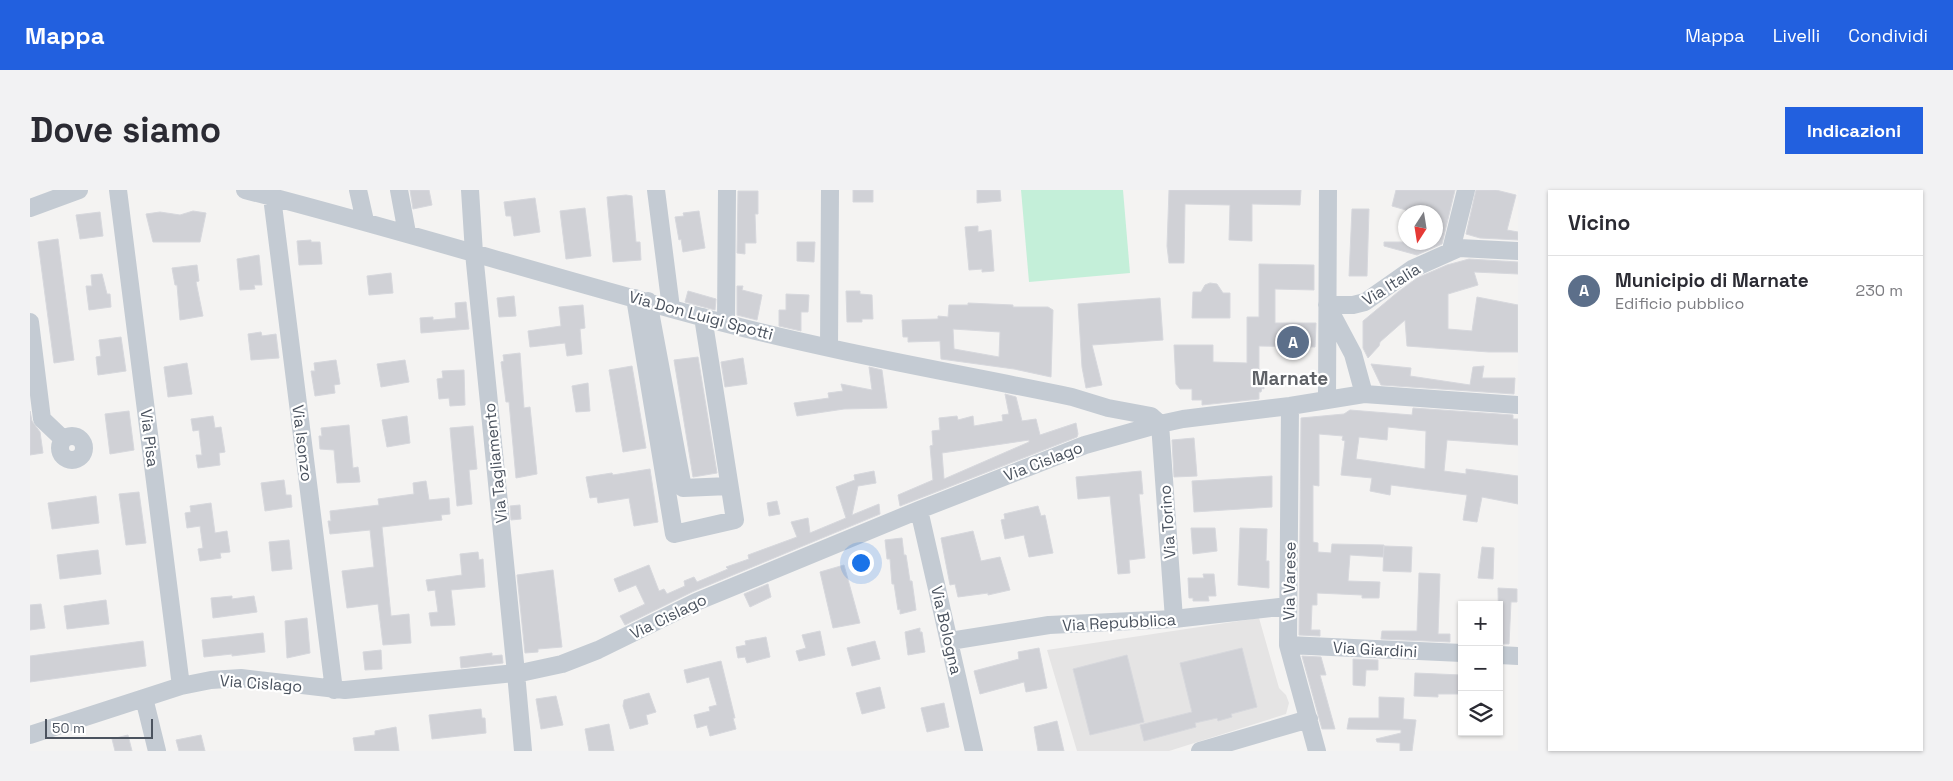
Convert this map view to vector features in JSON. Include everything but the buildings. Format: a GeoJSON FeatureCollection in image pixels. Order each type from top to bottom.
{"type":"FeatureCollection","features":[{"type":"Feature","properties":{"kind":"street"},"geometry":{"type":"LineString","coordinates":[[30,208],[79,190]]}},
{"type":"Feature","properties":{"kind":"street","name":"Via Pisa"},"geometry":{"type":"LineString","coordinates":[[118,190],[181,686]]}},
{"type":"Feature","properties":{"kind":"street","name":"Via Don Luigi Spotti"},"geometry":{"type":"LineString","coordinates":[[245,190],[365,221],[726,323],[1072,397],[1108,408],[1151,416],[1160,424]]}},
{"type":"Feature","properties":{"kind":"street"},"geometry":{"type":"LineString","coordinates":[[358,190],[365,221]]}},
{"type":"Feature","properties":{"kind":"street"},"geometry":{"type":"LineString","coordinates":[[399,190],[407,233]]}},
{"type":"Feature","properties":{"kind":"street","name":"Via Tagliamento"},"geometry":{"type":"LineString","coordinates":[[470,190],[474,253],[516,673],[522,751]]}},
{"type":"Feature","properties":{"kind":"street"},"geometry":{"type":"LineString","coordinates":[[656,190],[672,308]]}},
{"type":"Feature","properties":{"kind":"street"},"geometry":{"type":"LineString","coordinates":[[726,190],[726,323]]}},
{"type":"Feature","properties":{"kind":"street"},"geometry":{"type":"LineString","coordinates":[[829,346],[830,190]]}},
{"type":"Feature","properties":{"kind":"street"},"geometry":{"type":"LineString","coordinates":[[1327,400],[1328,190]]}},
{"type":"Feature","properties":{"kind":"street"},"geometry":{"type":"LineString","coordinates":[[1451,250],[1466,190]]}},
{"type":"Feature","properties":{"kind":"street","name":"Via Isonzo"},"geometry":{"type":"LineString","coordinates":[[272,197],[334,690]]}},
{"type":"Feature","properties":{"kind":"street","name":"Via Italia"},"geometry":{"type":"LineString","coordinates":[[1328,305],[1353,305],[1365,302],[1412,270],[1451,250],[1466,247],[1518,251]]}},
{"type":"Feature","properties":{"kind":"street"},"geometry":{"type":"LineString","coordinates":[[641,300],[674,534],[735,520],[703,317]]}},
{"type":"Feature","properties":{"kind":"street"},"geometry":{"type":"LineString","coordinates":[[641,300],[683,488],[729,486]]}},
{"type":"Feature","properties":{"kind":"street"},"geometry":{"type":"LineString","coordinates":[[1328,305],[1350,349],[1364,394]]}},
{"type":"Feature","properties":{"kind":"street"},"geometry":{"type":"LineString","coordinates":[[30,322],[42,419],[63,440]]}},
{"type":"Feature","properties":{"kind":"street"},"geometry":{"type":"LineString","coordinates":[[1328,350],[1340,346],[1350,349]]}},
{"type":"Feature","properties":{"kind":"street","name":"Via Cislago"},"geometry":{"type":"LineString","coordinates":[[30,735],[181,686],[211,680],[242,678],[334,690],[351,690],[550,668],[586,656],[696,602],[919,510],[1085,445],[1160,424],[1183,419],[1290,406],[1364,394],[1518,405]]}},
{"type":"Feature","properties":{"kind":"street","name":"Via Varese"},"geometry":{"type":"LineString","coordinates":[[1290,406],[1288,645],[1317,751]]}},
{"type":"Feature","properties":{"kind":"street"},"geometry":{"type":"LineString","coordinates":[[1108,408],[1113,419],[1114,436]]}},
{"type":"Feature","properties":{"kind":"street","name":"Via Torino"},"geometry":{"type":"LineString","coordinates":[[1160,424],[1174,619]]}},
{"type":"Feature","properties":{"kind":"street","name":"Via Bologna"},"geometry":{"type":"LineString","coordinates":[[919,510],[974,751]]}},
{"type":"Feature","properties":{"kind":"street","name":"Via Repubblica"},"geometry":{"type":"LineString","coordinates":[[950,640],[1049,625],[1174,619],[1288,606]]}},
{"type":"Feature","properties":{"kind":"street","name":"Via Giardini"},"geometry":{"type":"LineString","coordinates":[[1288,645],[1458,653]]}},
{"type":"Feature","properties":{"kind":"street"},"geometry":{"type":"LineString","coordinates":[[1503,655],[1518,656]]}},
{"type":"Feature","properties":{"kind":"street"},"geometry":{"type":"LineString","coordinates":[[144,698],[157,751]]}},
{"type":"Feature","properties":{"kind":"street"},"geometry":{"type":"LineString","coordinates":[[1200,751],[1309,719]]}},
{"type":"Feature","properties":{"kind":"shaded area"},"geometry":{"type":"Polygon","coordinates":[[[1259,618],[1279,688],[1286,695],[1289,703],[1286,714],[1169,751],[1077,751],[1047,650],[1259,618]]]}},
{"type":"Feature","properties":{"kind":"green space"},"geometry":{"type":"Polygon","coordinates":[[[1021,190],[1123,190],[1130,273],[1029,282],[1021,190]]]}},
{"type":"Feature","properties":{"kind":"place","name":"Municipio di Marnate"},"geometry":{"type":"Point","coordinates":[1293,342]}},
{"type":"Feature","properties":{"kind":"district","name":"Marnate"},"geometry":{"type":"Point","coordinates":[1290,378]}}]}
